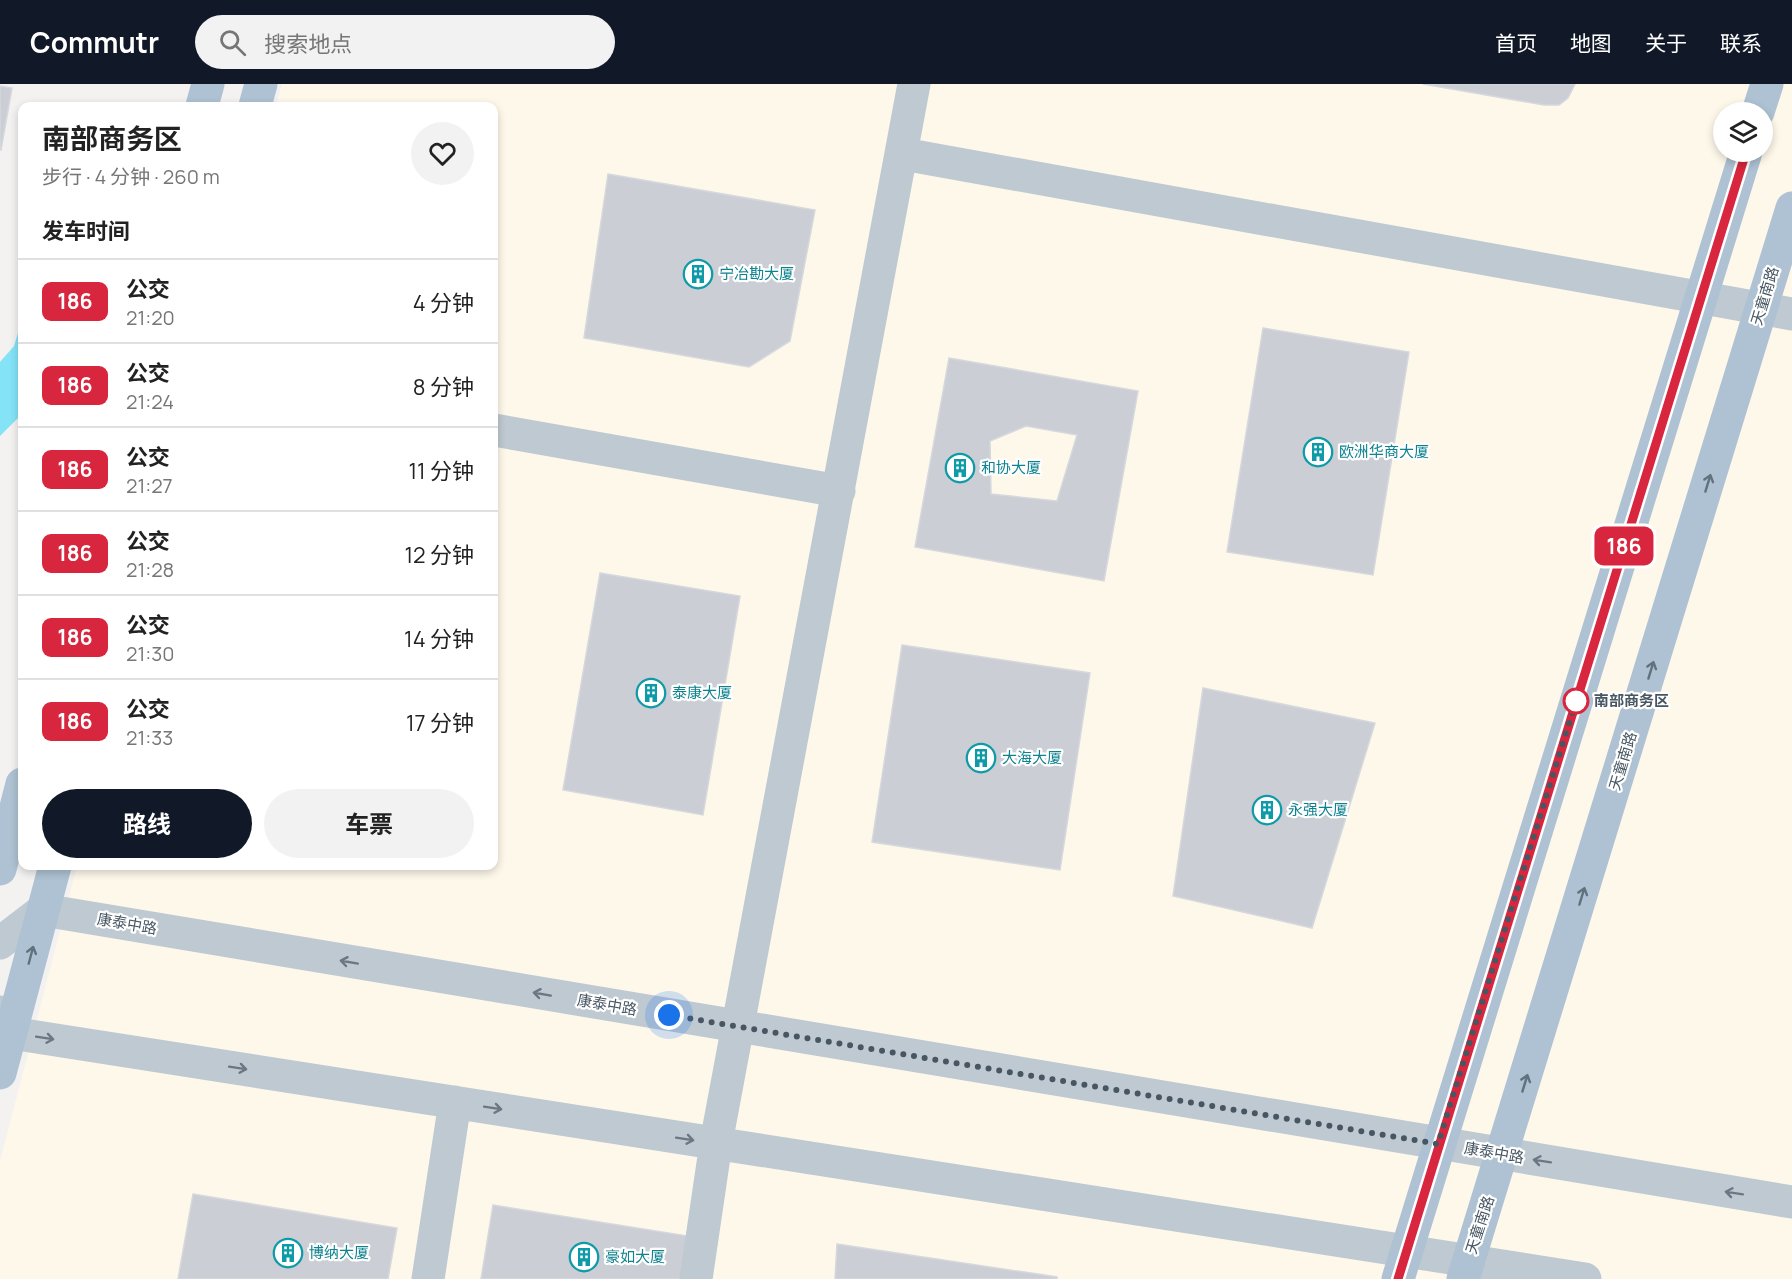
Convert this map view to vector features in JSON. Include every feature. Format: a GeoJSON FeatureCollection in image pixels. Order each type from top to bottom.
{"type":"FeatureCollection","features":[{"type":"Feature","properties":{"kind":"main road"},"geometry":{"type":"LineString","coordinates":[[203,102],[208,84]]}},
{"type":"Feature","properties":{"kind":"main road"},"geometry":{"type":"LineString","coordinates":[[256,102],[261,84]]}},
{"type":"Feature","properties":{"kind":"main road"},"geometry":{"type":"LineString","coordinates":[[1761,102],[1767,84]]}},
{"type":"Feature","properties":{"kind":"main road"},"geometry":{"type":"LineString","coordinates":[[1402,1265],[1743,162]]}},
{"type":"Feature","properties":{"kind":"main road","name":"天童南路"},"geometry":{"type":"LineString","coordinates":[[1466,1270],[1777,311],[1792,208]]}},
{"type":"Feature","properties":{"kind":"main road"},"geometry":{"type":"LineString","coordinates":[[0,869],[18,799]]}},
{"type":"Feature","properties":{"kind":"main road"},"geometry":{"type":"LineString","coordinates":[[0,1073],[5,1022],[43,910],[54,870]]}},
{"type":"Feature","properties":{"kind":"street"},"geometry":{"type":"LineString","coordinates":[[696,1279],[716,1143],[903,154],[914,84]]}},
{"type":"Feature","properties":{"kind":"street"},"geometry":{"type":"LineString","coordinates":[[903,154],[1777,311]]}},
{"type":"Feature","properties":{"kind":"street"},"geometry":{"type":"LineString","coordinates":[[498,431],[839,491]]}},
{"type":"Feature","properties":{"kind":"street"},"geometry":{"type":"LineString","coordinates":[[0,943],[43,910]]}},
{"type":"Feature","properties":{"kind":"street","name":"康泰中路"},"geometry":{"type":"LineString","coordinates":[[43,910],[1792,1202]]}},
{"type":"Feature","properties":{"kind":"street"},"geometry":{"type":"LineString","coordinates":[[5,1022],[455,1102],[716,1143],[1402,1265],[1585,1279]]}},
{"type":"Feature","properties":{"kind":"street"},"geometry":{"type":"LineString","coordinates":[[428,1279],[455,1102]]}},
{"type":"Feature","properties":{"kind":"shaded area","name":"南部商务区"},"geometry":{"type":"Polygon","coordinates":[[[282,84],[1792,84],[1792,1279],[0,1279],[0,1161],[76,870],[498,870],[498,102],[277,102],[282,84]]]}},
{"type":"Feature","properties":{"kind":"water"},"geometry":{"type":"Polygon","coordinates":[[[18,333],[18,418],[0,436],[0,362],[14,346],[18,333]]]}},
{"type":"Feature","properties":{"kind":"building"},"geometry":{"type":"Polygon","coordinates":[[[1423,84],[1575,84],[1568,98],[1559,105],[1544,105],[1423,84]]]}},
{"type":"Feature","properties":{"kind":"building"},"geometry":{"type":"Polygon","coordinates":[[[0,86],[12,88],[1,150],[0,149],[0,86]]]}},
{"type":"Feature","properties":{"kind":"building","name":"宁冶勘大厦"},"geometry":{"type":"Polygon","coordinates":[[[608,174],[815,210],[790,341],[749,367],[584,338],[608,174]]]}},
{"type":"Feature","properties":{"kind":"building","name":"欧洲华商大厦"},"geometry":{"type":"Polygon","coordinates":[[[1263,328],[1409,352],[1373,575],[1227,552],[1263,328]]]}},
{"type":"Feature","properties":{"kind":"building","name":"和协大厦"},"geometry":{"type":"Polygon","coordinates":[[[949,358],[1138,391],[1104,581],[915,547],[949,358]],[[1026,426],[990,441],[991,494],[1057,501],[1077,435],[1026,426]]]}},
{"type":"Feature","properties":{"kind":"building","name":"泰康大厦"},"geometry":{"type":"Polygon","coordinates":[[[600,573],[740,596],[703,815],[563,790],[600,573]]]}},
{"type":"Feature","properties":{"kind":"building","name":"大海大厦"},"geometry":{"type":"Polygon","coordinates":[[[902,645],[1090,673],[1060,870],[872,842],[902,645]]]}},
{"type":"Feature","properties":{"kind":"building","name":"永强大厦"},"geometry":{"type":"Polygon","coordinates":[[[1203,688],[1375,723],[1312,928],[1173,896],[1203,688]]]}},
{"type":"Feature","properties":{"kind":"building","name":"博纳大厦"},"geometry":{"type":"Polygon","coordinates":[[[193,1194],[397,1228],[388,1279],[178,1279],[193,1194]]]}},
{"type":"Feature","properties":{"kind":"building","name":"豪如大厦"},"geometry":{"type":"Polygon","coordinates":[[[493,1205],[688,1236],[681,1279],[481,1279],[493,1205]]]}},
{"type":"Feature","properties":{"kind":"building"},"geometry":{"type":"Polygon","coordinates":[[[837,1244],[1057,1277],[1057,1279],[835,1279],[837,1244]]]}},
{"type":"Feature","properties":{"kind":"bus line","name":"186"},"geometry":{"type":"LineString","coordinates":[[1398,1279],[1743,162]]}},
{"type":"Feature","properties":{"kind":"place","name":"宁冶勘大厦"},"geometry":{"type":"Point","coordinates":[698,274]}},
{"type":"Feature","properties":{"kind":"place","name":"欧洲华商大厦"},"geometry":{"type":"Point","coordinates":[1318,452]}},
{"type":"Feature","properties":{"kind":"place","name":"和协大厦"},"geometry":{"type":"Point","coordinates":[960,468]}},
{"type":"Feature","properties":{"kind":"place","name":"泰康大厦"},"geometry":{"type":"Point","coordinates":[651,693]}},
{"type":"Feature","properties":{"kind":"place","name":"南部商务区"},"geometry":{"type":"Point","coordinates":[1576,701]}},
{"type":"Feature","properties":{"kind":"place","name":"大海大厦"},"geometry":{"type":"Point","coordinates":[981,758]}},
{"type":"Feature","properties":{"kind":"place","name":"永强大厦"},"geometry":{"type":"Point","coordinates":[1267,810]}},
{"type":"Feature","properties":{"kind":"place","name":"博纳大厦"},"geometry":{"type":"Point","coordinates":[288,1253]}},
{"type":"Feature","properties":{"kind":"place","name":"豪如大厦"},"geometry":{"type":"Point","coordinates":[584,1257]}},
{"type":"Feature","properties":{"kind":"route"},"geometry":{"type":"LineString","coordinates":[[669,1015],[1438,1144],[1576,701]]}}]}
